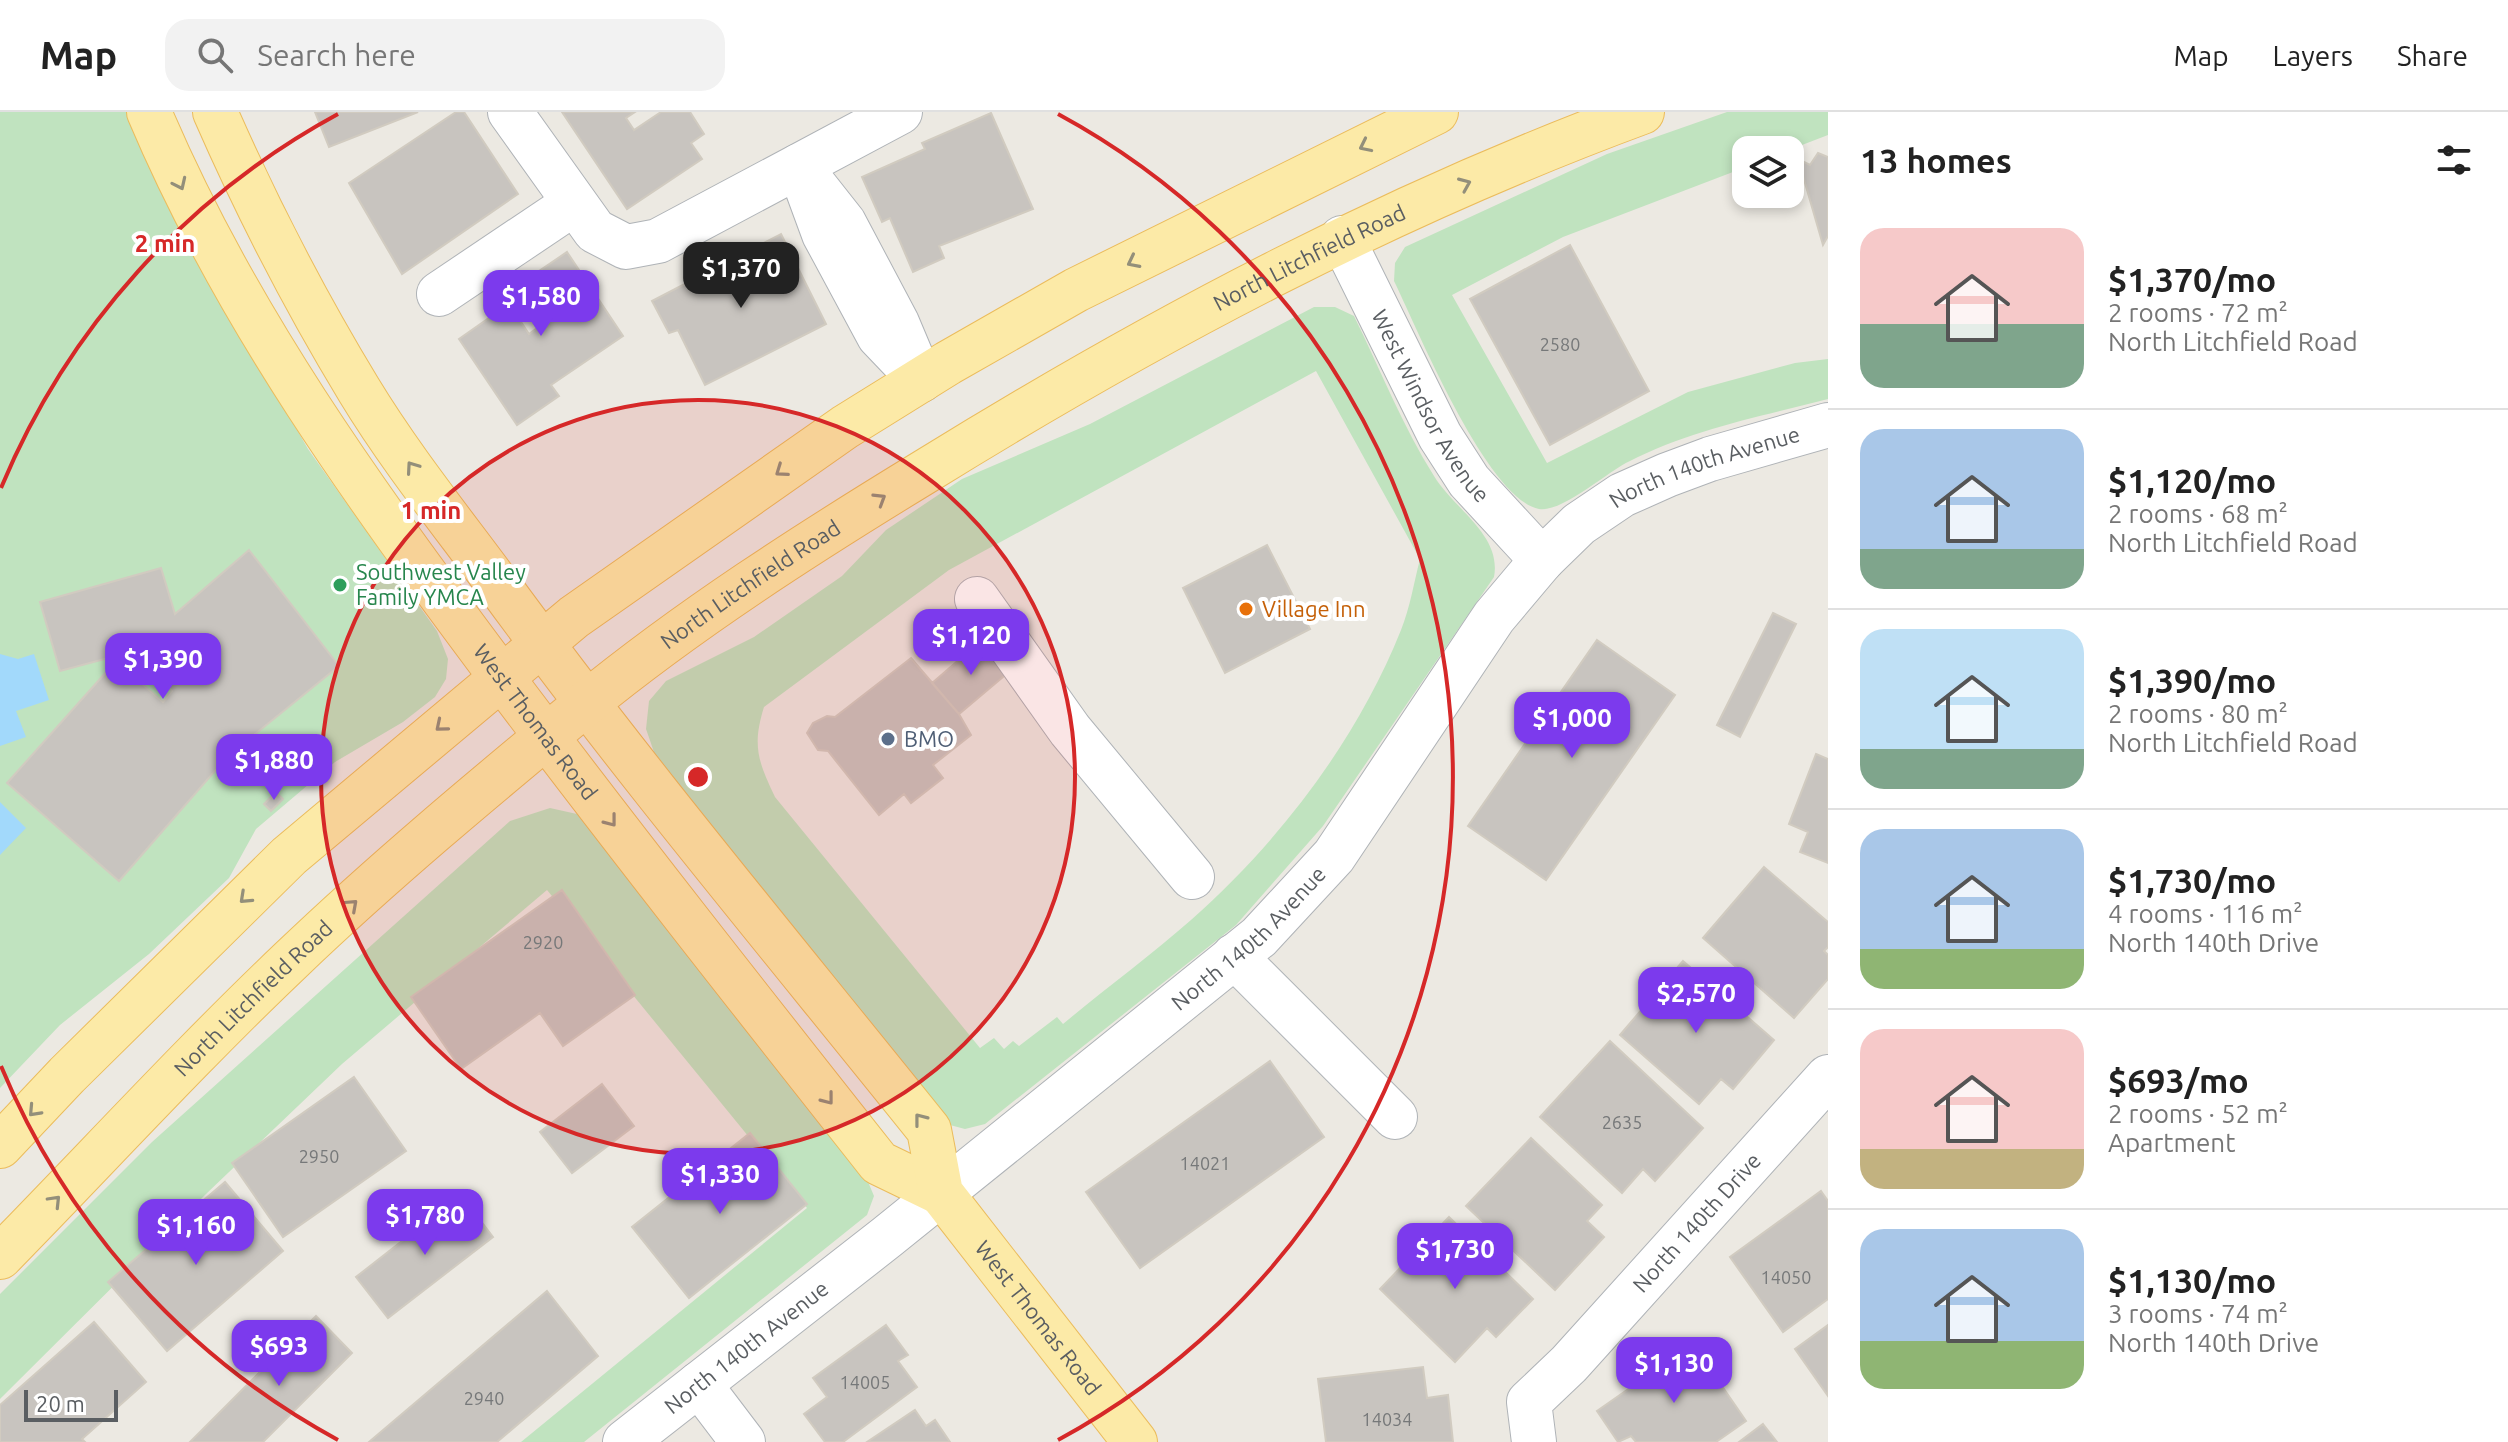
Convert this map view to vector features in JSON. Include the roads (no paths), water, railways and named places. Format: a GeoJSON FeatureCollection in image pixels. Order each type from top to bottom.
{"type":"FeatureCollection","features":[{"type":"Feature","properties":{"kind":"main road","name":"West Thomas Road"},"geometry":{"type":"LineString","coordinates":[[149,112],[214,253],[296,390],[384,522],[546,738],[879,1163],[941,1193],[1135,1442]]}},
{"type":"Feature","properties":{"kind":"main road","name":"West Thomas Road"},"geometry":{"type":"LineString","coordinates":[[215,112],[266,223],[361,393],[587,703],[929,1130],[941,1193]]}},
{"type":"Feature","properties":{"kind":"main road"},"geometry":{"type":"LineString","coordinates":[[0,1146],[67,1075],[289,856],[541,643],[845,427],[921,380],[1076,290],[1436,112]]}},
{"type":"Feature","properties":{"kind":"main road","name":"North Litchfield Road"},"geometry":{"type":"LineString","coordinates":[[0,1257],[294,957],[587,703],[717,606],[973,441],[1180,322],[1342,238],[1642,112]]}},
{"type":"Feature","properties":{"kind":"street"},"geometry":{"type":"LineString","coordinates":[[510,112],[595,231],[626,247],[658,241],[900,112]]}},
{"type":"Feature","properties":{"kind":"street"},"geometry":{"type":"LineString","coordinates":[[799,166],[844,223],[846,251],[897,323],[921,380]]}},
{"type":"Feature","properties":{"kind":"street"},"geometry":{"type":"LineString","coordinates":[[439,294],[573,204]]}},
{"type":"Feature","properties":{"kind":"street","name":"West Windsor Avenue"},"geometry":{"type":"LineString","coordinates":[[1342,238],[1440,436],[1469,481],[1542,560]]}},
{"type":"Feature","properties":{"kind":"street","name":"North 140th Avenue"},"geometry":{"type":"LineString","coordinates":[[625,1442],[1259,937],[1334,856],[1494,617],[1542,560],[1579,524],[1622,495],[1710,459],[1828,425]]}},
{"type":"Feature","properties":{"kind":"street"},"geometry":{"type":"LineString","coordinates":[[977,599],[1070,730],[1192,877]]}},
{"type":"Feature","properties":{"kind":"street"},"geometry":{"type":"LineString","coordinates":[[1234,956],[1395,1117]]}},
{"type":"Feature","properties":{"kind":"street","name":"North 140th Drive"},"geometry":{"type":"LineString","coordinates":[[1532,1422],[1569,1364],[1822,1098]]}},
{"type":"Feature","properties":{"kind":"street"},"geometry":{"type":"LineString","coordinates":[[699,1384],[743,1442]]}},
{"type":"Feature","properties":{"kind":"water"},"geometry":{"type":"Polygon","coordinates":[[[0,654],[18,659],[34,654],[49,700],[16,711],[26,737],[0,746],[0,654]]]}},
{"type":"Feature","properties":{"kind":"water"},"geometry":{"type":"Polygon","coordinates":[[[0,802],[26,828],[0,855],[0,802]]]}},
{"type":"Feature","properties":{"kind":"place","name":"Southwest Valley Family YMCA"},"geometry":{"type":"Point","coordinates":[340,585]}},
{"type":"Feature","properties":{"kind":"place","name":"Village Inn"},"geometry":{"type":"Point","coordinates":[1246,609]}},
{"type":"Feature","properties":{"kind":"place","name":"BMO"},"geometry":{"type":"Point","coordinates":[888,739]}}]}
